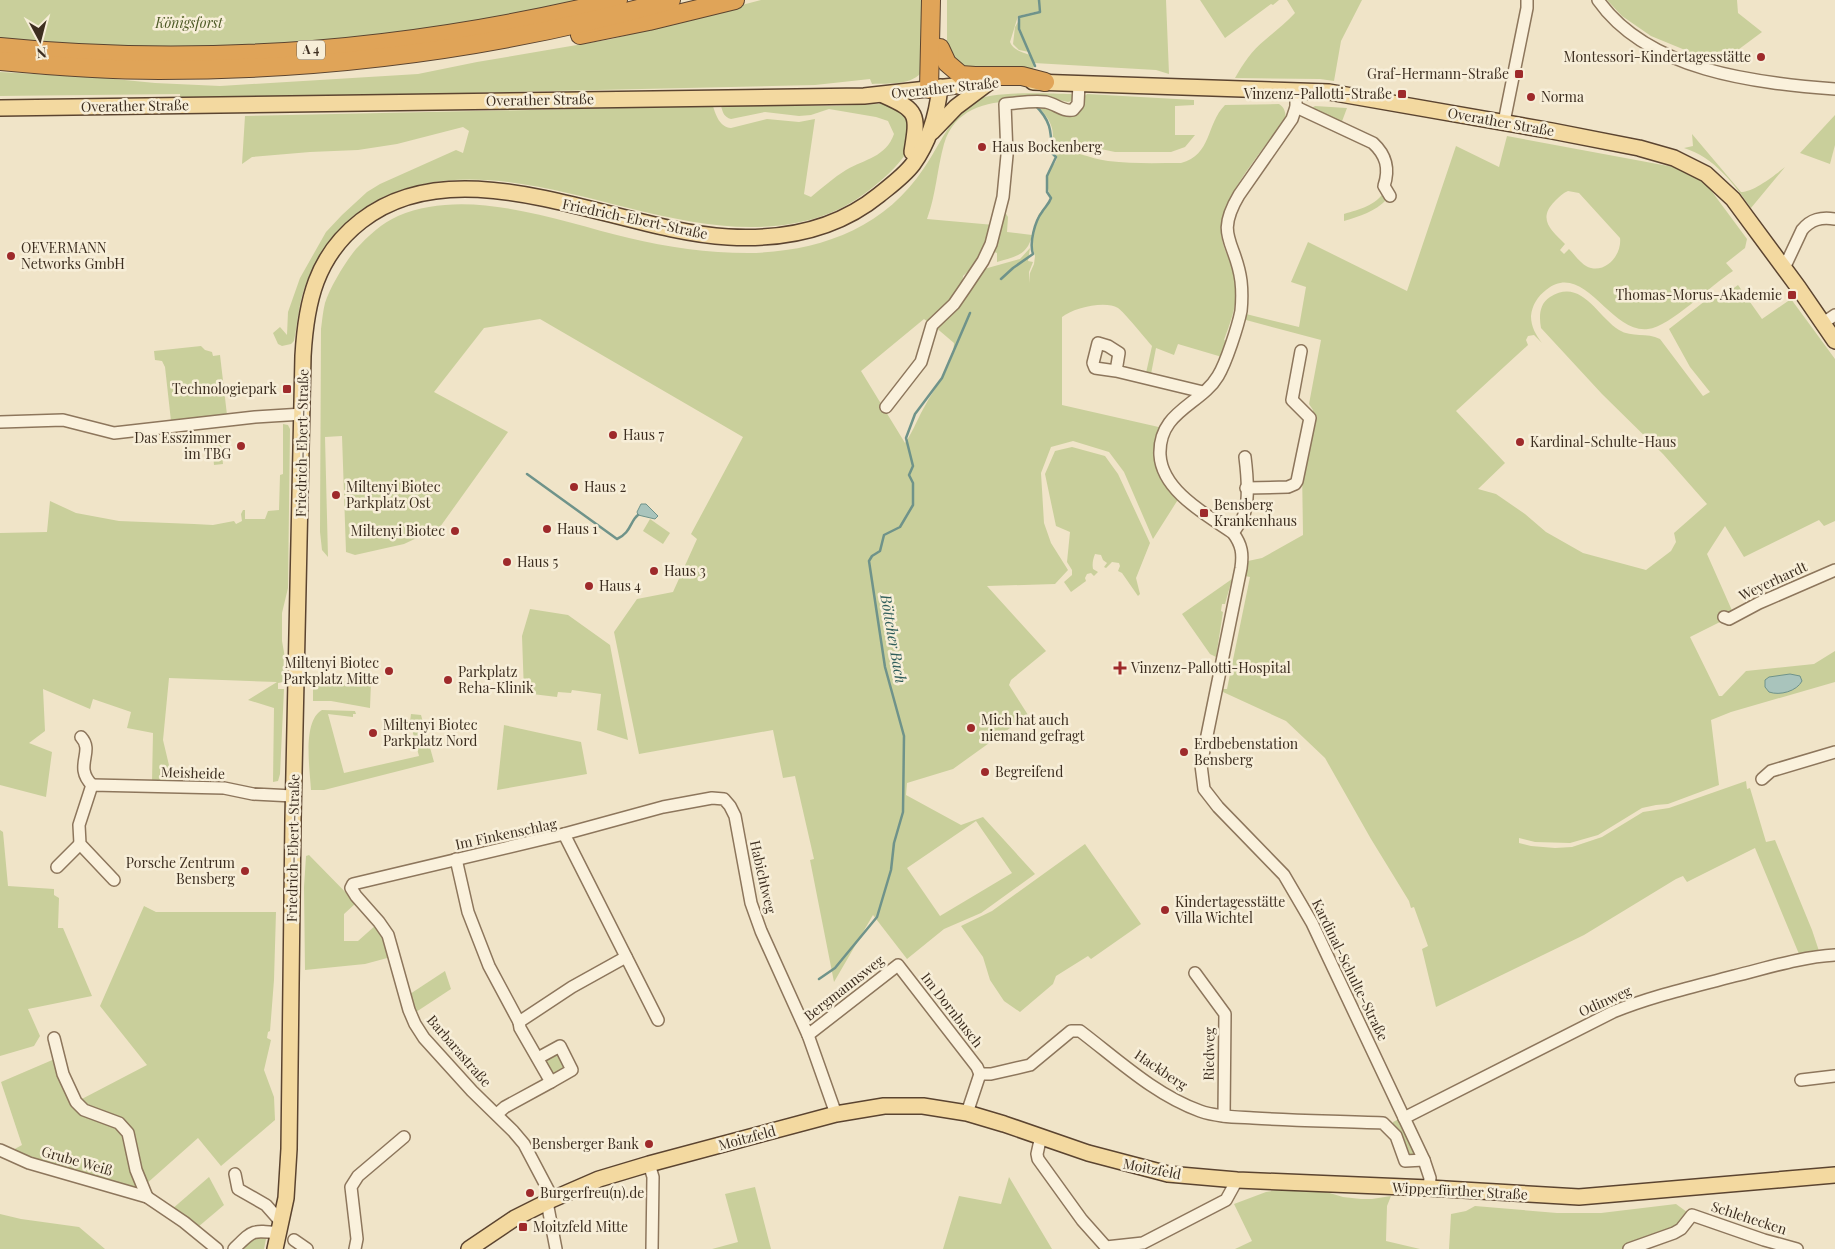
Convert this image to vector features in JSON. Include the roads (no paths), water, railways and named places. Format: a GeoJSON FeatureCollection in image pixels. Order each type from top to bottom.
{"type":"FeatureCollection","features":[{"type":"Feature","properties":{"kind":"highway","name":"A 4"},"geometry":{"type":"LineString","coordinates":[[0,47],[108,55],[156,56],[248,54],[307,50],[456,33],[567,12],[618,0]]}},
{"type":"Feature","properties":{"kind":"highway","name":"A 4"},"geometry":{"type":"LineString","coordinates":[[0,61],[50,66],[158,70],[265,67],[378,58],[536,33],[597,20],[671,0]]}},
{"type":"Feature","properties":{"kind":"highway"},"geometry":{"type":"LineString","coordinates":[[378,58],[432,58],[524,44],[649,21],[735,0]]}},
{"type":"Feature","properties":{"kind":"highway"},"geometry":{"type":"LineString","coordinates":[[931,0],[935,88]]}},
{"type":"Feature","properties":{"kind":"highway"},"geometry":{"type":"LineString","coordinates":[[935,88],[940,48],[940,0]]}},
{"type":"Feature","properties":{"kind":"highway"},"geometry":{"type":"LineString","coordinates":[[940,48],[947,63],[961,74],[975,76],[1022,76],[1045,82]]}},
{"type":"Feature","properties":{"kind":"main road","name":"Overather Straße"},"geometry":{"type":"LineString","coordinates":[[0,108],[760,98],[882,94],[989,82],[1045,82],[1347,94],[1657,152],[1697,169],[1715,181],[1733,199],[1782,266],[1829,319],[1835,341]]}},
{"type":"Feature","properties":{"kind":"main road"},"geometry":{"type":"LineString","coordinates":[[929,135],[956,107],[989,82]]}},
{"type":"Feature","properties":{"kind":"main road"},"geometry":{"type":"LineString","coordinates":[[899,177],[911,166],[929,135],[938,106],[935,88]]}},
{"type":"Feature","properties":{"kind":"main road"},"geometry":{"type":"LineString","coordinates":[[899,177],[923,126],[935,88]]}},
{"type":"Feature","properties":{"kind":"main road"},"geometry":{"type":"LineString","coordinates":[[882,94],[906,105],[913,114],[916,127],[912,152]]}},
{"type":"Feature","properties":{"kind":"main road","name":"Friedrich-Ebert-Straße"},"geometry":{"type":"LineString","coordinates":[[275,1249],[286,1198],[289,1149],[293,796],[304,330],[307,311],[318,275],[334,246],[346,233],[368,216],[394,201],[410,195],[441,189],[484,189],[527,196],[677,230],[726,237],[761,237],[804,232],[831,224],[863,207],[899,177]]}},
{"type":"Feature","properties":{"kind":"main road","name":"Moitzfeld"},"geometry":{"type":"LineString","coordinates":[[469,1249],[515,1218],[550,1200],[600,1180],[650,1164],[860,1109],[905,1105],[967,1113],[1041,1136],[1088,1154],[1168,1174],[1238,1180]]}},
{"type":"Feature","properties":{"kind":"main road","name":"Wipperfürther Straße"},"geometry":{"type":"LineString","coordinates":[[1238,1180],[1430,1188],[1579,1197],[1835,1175]]}},
{"type":"Feature","properties":{"kind":"street"},"geometry":{"type":"LineString","coordinates":[[1504,122],[1527,0]]}},
{"type":"Feature","properties":{"kind":"street"},"geometry":{"type":"LineString","coordinates":[[1598,0],[1625,29],[1656,50],[1697,66],[1768,82],[1835,89]]}},
{"type":"Feature","properties":{"kind":"street","name":"Overather Straße"},"geometry":{"type":"LineString","coordinates":[[886,407],[921,362],[932,325],[954,304],[983,261],[991,244],[1003,197],[1007,155],[1006,104],[1039,102],[1048,103],[1066,110],[1073,110],[1078,104],[1079,84]]}},
{"type":"Feature","properties":{"kind":"street"},"geometry":{"type":"LineString","coordinates":[[1245,457],[1246,488],[1243,517],[1233,533],[1173,488],[1162,464],[1161,448],[1167,427],[1181,409],[1210,386],[1218,376],[1241,311],[1241,278],[1229,244],[1226,226],[1232,208],[1292,119],[1296,107],[1296,91]]}},
{"type":"Feature","properties":{"kind":"street"},"geometry":{"type":"LineString","coordinates":[[1296,107],[1374,143],[1386,158],[1387,178],[1384,186],[1390,196]]}},
{"type":"Feature","properties":{"kind":"street"},"geometry":{"type":"LineString","coordinates":[[1782,266],[1787,262],[1805,226],[1816,219],[1835,219]]}},
{"type":"Feature","properties":{"kind":"street"},"geometry":{"type":"LineString","coordinates":[[1246,488],[1288,487],[1297,481],[1310,418],[1292,400],[1301,351]]}},
{"type":"Feature","properties":{"kind":"street"},"geometry":{"type":"LineString","coordinates":[[1116,371],[1203,392]]}},
{"type":"Feature","properties":{"kind":"street"},"geometry":{"type":"LineString","coordinates":[[0,422],[63,420],[114,433],[255,417],[303,414]]}},
{"type":"Feature","properties":{"kind":"street","name":"Kardinal-Schulte-Straße"},"geometry":{"type":"LineString","coordinates":[[1233,533],[1241,546],[1242,560],[1201,765],[1204,789],[1218,807],[1284,875],[1312,923],[1424,1160],[1430,1178],[1430,1188]]}},
{"type":"Feature","properties":{"kind":"street","name":"Weyerhardt"},"geometry":{"type":"LineString","coordinates":[[1724,617],[1729,619],[1759,603],[1835,570]]}},
{"type":"Feature","properties":{"kind":"street"},"geometry":{"type":"LineString","coordinates":[[81,737],[85,741],[86,749],[83,768],[86,780],[92,785],[79,825],[80,844],[114,880]]}},
{"type":"Feature","properties":{"kind":"street"},"geometry":{"type":"LineString","coordinates":[[1762,779],[1771,771],[1835,752]]}},
{"type":"Feature","properties":{"kind":"street","name":"Meisheide"},"geometry":{"type":"LineString","coordinates":[[92,785],[224,788],[253,794],[293,796]]}},
{"type":"Feature","properties":{"kind":"street","name":"Habichtweg"},"geometry":{"type":"LineString","coordinates":[[564,834],[663,807],[712,798],[724,799],[735,816],[751,903],[761,931],[808,1035],[836,1114]]}},
{"type":"Feature","properties":{"kind":"street","name":"Im Finkenschlag"},"geometry":{"type":"LineString","coordinates":[[351,886],[363,880],[564,834],[658,1020]]}},
{"type":"Feature","properties":{"kind":"street"},"geometry":{"type":"LineString","coordinates":[[56,867],[80,844]]}},
{"type":"Feature","properties":{"kind":"street"},"geometry":{"type":"LineString","coordinates":[[456,860],[468,912],[489,966],[552,1082]]}},
{"type":"Feature","properties":{"kind":"street","name":"Barbarastraße"},"geometry":{"type":"LineString","coordinates":[[351,886],[356,896],[388,935],[407,1003],[415,1024],[424,1038],[524,1144],[550,1200],[556,1249]]}},
{"type":"Feature","properties":{"kind":"street","name":"Odinweg"},"geometry":{"type":"LineString","coordinates":[[1404,1118],[1613,1012],[1634,1004],[1677,990],[1775,965],[1801,959],[1835,955]]}},
{"type":"Feature","properties":{"kind":"street"},"geometry":{"type":"LineString","coordinates":[[520,1025],[572,987],[626,958]]}},
{"type":"Feature","properties":{"kind":"street","name":"Bergmannsweg"},"geometry":{"type":"LineString","coordinates":[[808,1035],[898,965]]}},
{"type":"Feature","properties":{"kind":"street","name":"Im Dornbusch"},"geometry":{"type":"LineString","coordinates":[[898,965],[976,1066],[980,1074]]}},
{"type":"Feature","properties":{"kind":"street","name":"Riedweg"},"geometry":{"type":"LineString","coordinates":[[1195,973],[1225,1014],[1224,1116]]}},
{"type":"Feature","properties":{"kind":"street","name":"Hackberg"},"geometry":{"type":"LineString","coordinates":[[980,1074],[992,1074],[1030,1065],[1071,1031],[1080,1030],[1174,1100],[1201,1111],[1224,1116],[1382,1123],[1396,1136],[1405,1161],[1424,1160]]}},
{"type":"Feature","properties":{"kind":"street","name":"Grube Weiß"},"geometry":{"type":"LineString","coordinates":[[54,1038],[64,1074],[76,1102],[84,1110],[119,1123],[128,1133],[136,1170],[147,1197]]}},
{"type":"Feature","properties":{"kind":"street"},"geometry":{"type":"LineString","coordinates":[[497,1114],[505,1107],[572,1070],[560,1046],[538,1058]]}},
{"type":"Feature","properties":{"kind":"street"},"geometry":{"type":"LineString","coordinates":[[967,1113],[980,1074]]}},
{"type":"Feature","properties":{"kind":"street"},"geometry":{"type":"LineString","coordinates":[[1801,1080],[1835,1076]]}},
{"type":"Feature","properties":{"kind":"street"},"geometry":{"type":"LineString","coordinates":[[1041,1136],[1037,1154],[1038,1159],[1082,1220],[1106,1247],[1143,1243],[1226,1200],[1238,1180]]}},
{"type":"Feature","properties":{"kind":"street"},"geometry":{"type":"LineString","coordinates":[[355,1249],[357,1239],[352,1187],[354,1180],[404,1137]]}},
{"type":"Feature","properties":{"kind":"street","name":"Grube Weiß"},"geometry":{"type":"LineString","coordinates":[[0,1150],[29,1163],[147,1197],[184,1222],[217,1249]]}},
{"type":"Feature","properties":{"kind":"street"},"geometry":{"type":"LineString","coordinates":[[650,1164],[653,1177],[652,1249]]}},
{"type":"Feature","properties":{"kind":"street"},"geometry":{"type":"LineString","coordinates":[[234,1249],[247,1235],[255,1231],[280,1228],[266,1205],[238,1189],[235,1174]]}},
{"type":"Feature","properties":{"kind":"street","name":"Schlehecken"},"geometry":{"type":"LineString","coordinates":[[1629,1249],[1674,1233],[1681,1229],[1692,1215],[1764,1240],[1797,1249]]}},
{"type":"Feature","properties":{"kind":"street"},"geometry":{"type":"LineString","coordinates":[[294,1240],[307,1249]]}},
{"type":"Feature","properties":{"kind":"water"},"geometry":{"type":"Polygon","coordinates":[[[641,504],[646,504],[658,516],[655,519],[638,515],[637,512],[641,504]]]}},
{"type":"Feature","properties":{"kind":"water"},"geometry":{"type":"Polygon","coordinates":[[[1790,674],[1800,676],[1802,681],[1800,685],[1792,690],[1783,693],[1773,693],[1769,692],[1765,687],[1765,680],[1769,677],[1790,674]]]}},
{"type":"Feature","properties":{"kind":"waterway","name":"Böttcher Bach"},"geometry":{"type":"LineString","coordinates":[[1035,66],[1019,29],[1019,17],[1040,12],[1039,0]]}},
{"type":"Feature","properties":{"kind":"waterway","name":"Böttcher Bach"},"geometry":{"type":"LineString","coordinates":[[1001,279],[1033,254],[1032,238],[1035,226],[1051,198],[1047,192],[1047,176],[1056,157],[1052,153],[1047,121],[1035,105]]}},
{"type":"Feature","properties":{"kind":"waterway","name":"Böttcher Bach"},"geometry":{"type":"LineString","coordinates":[[819,979],[835,968],[877,917],[891,870],[894,843],[903,812],[904,736],[885,667],[869,561],[872,556],[880,551],[884,535],[900,527],[913,505],[913,483],[909,475],[913,466],[906,438],[915,414],[942,378],[970,313]]}},
{"type":"Feature","properties":{"kind":"waterway"},"geometry":{"type":"LineString","coordinates":[[527,474],[617,539],[625,534],[638,515]]}},
{"type":"Feature","properties":{"kind":"place","name":"Montessori-Kindertagesstätte"},"geometry":{"type":"Point","coordinates":[1761,57]}},
{"type":"Feature","properties":{"kind":"place","name":"Graf-Hermann-Straße"},"geometry":{"type":"Point","coordinates":[1519,74]}},
{"type":"Feature","properties":{"kind":"place","name":"Vinzenz-Pallotti-Straße"},"geometry":{"type":"Point","coordinates":[1402,94]}},
{"type":"Feature","properties":{"kind":"place","name":"Norma"},"geometry":{"type":"Point","coordinates":[1531,97]}},
{"type":"Feature","properties":{"kind":"place","name":"Haus Bockenberg"},"geometry":{"type":"Point","coordinates":[982,147]}},
{"type":"Feature","properties":{"kind":"place","name":"OEVERMANN Networks GmbH"},"geometry":{"type":"Point","coordinates":[11,256]}},
{"type":"Feature","properties":{"kind":"place","name":"Thomas-Morus-Akademie"},"geometry":{"type":"Point","coordinates":[1792,295]}},
{"type":"Feature","properties":{"kind":"place","name":"Technologiepark"},"geometry":{"type":"Point","coordinates":[287,389]}},
{"type":"Feature","properties":{"kind":"place","name":"Haus 7"},"geometry":{"type":"Point","coordinates":[613,435]}},
{"type":"Feature","properties":{"kind":"place","name":"Kardinal-Schulte-Haus"},"geometry":{"type":"Point","coordinates":[1520,442]}},
{"type":"Feature","properties":{"kind":"place","name":"Das Esszimmer im TBG"},"geometry":{"type":"Point","coordinates":[241,446]}},
{"type":"Feature","properties":{"kind":"place","name":"Haus 2"},"geometry":{"type":"Point","coordinates":[574,487]}},
{"type":"Feature","properties":{"kind":"place","name":"Miltenyi Biotec Parkplatz Ost"},"geometry":{"type":"Point","coordinates":[336,495]}},
{"type":"Feature","properties":{"kind":"place","name":"Bensberg Krankenhaus"},"geometry":{"type":"Point","coordinates":[1204,513]}},
{"type":"Feature","properties":{"kind":"place","name":"Haus 1"},"geometry":{"type":"Point","coordinates":[547,529]}},
{"type":"Feature","properties":{"kind":"place","name":"Miltenyi Biotec"},"geometry":{"type":"Point","coordinates":[455,531]}},
{"type":"Feature","properties":{"kind":"place","name":"Haus 5"},"geometry":{"type":"Point","coordinates":[507,562]}},
{"type":"Feature","properties":{"kind":"place","name":"Haus 3"},"geometry":{"type":"Point","coordinates":[654,571]}},
{"type":"Feature","properties":{"kind":"place","name":"Haus 4"},"geometry":{"type":"Point","coordinates":[589,586]}},
{"type":"Feature","properties":{"kind":"place","name":"Vinzenz-Pallotti-Hospital"},"geometry":{"type":"Point","coordinates":[1120,668]}},
{"type":"Feature","properties":{"kind":"place","name":"Miltenyi Biotec Parkplatz Mitte"},"geometry":{"type":"Point","coordinates":[389,671]}},
{"type":"Feature","properties":{"kind":"place","name":"Parkplatz Reha-Klinik"},"geometry":{"type":"Point","coordinates":[448,680]}},
{"type":"Feature","properties":{"kind":"place","name":"Mich hat auch niemand gefragt"},"geometry":{"type":"Point","coordinates":[971,728]}},
{"type":"Feature","properties":{"kind":"place","name":"Miltenyi Biotec Parkplatz Nord"},"geometry":{"type":"Point","coordinates":[373,733]}},
{"type":"Feature","properties":{"kind":"place","name":"Erdbebenstation Bensberg"},"geometry":{"type":"Point","coordinates":[1184,752]}},
{"type":"Feature","properties":{"kind":"place","name":"Begreifend"},"geometry":{"type":"Point","coordinates":[985,772]}},
{"type":"Feature","properties":{"kind":"place","name":"Porsche Zentrum Bensberg"},"geometry":{"type":"Point","coordinates":[245,871]}},
{"type":"Feature","properties":{"kind":"place","name":"Kindertagesstätte Villa Wichtel"},"geometry":{"type":"Point","coordinates":[1165,910]}},
{"type":"Feature","properties":{"kind":"place","name":"Bensberger Bank"},"geometry":{"type":"Point","coordinates":[649,1144]}},
{"type":"Feature","properties":{"kind":"place","name":"Burgerfreu(n).de"},"geometry":{"type":"Point","coordinates":[530,1193]}},
{"type":"Feature","properties":{"kind":"place","name":"Moitzfeld Mitte"},"geometry":{"type":"Point","coordinates":[523,1227]}},
{"type":"Feature","properties":{"kind":"park label","name":"Königsforst"},"geometry":{"type":"Point","coordinates":[189,23]}}]}
